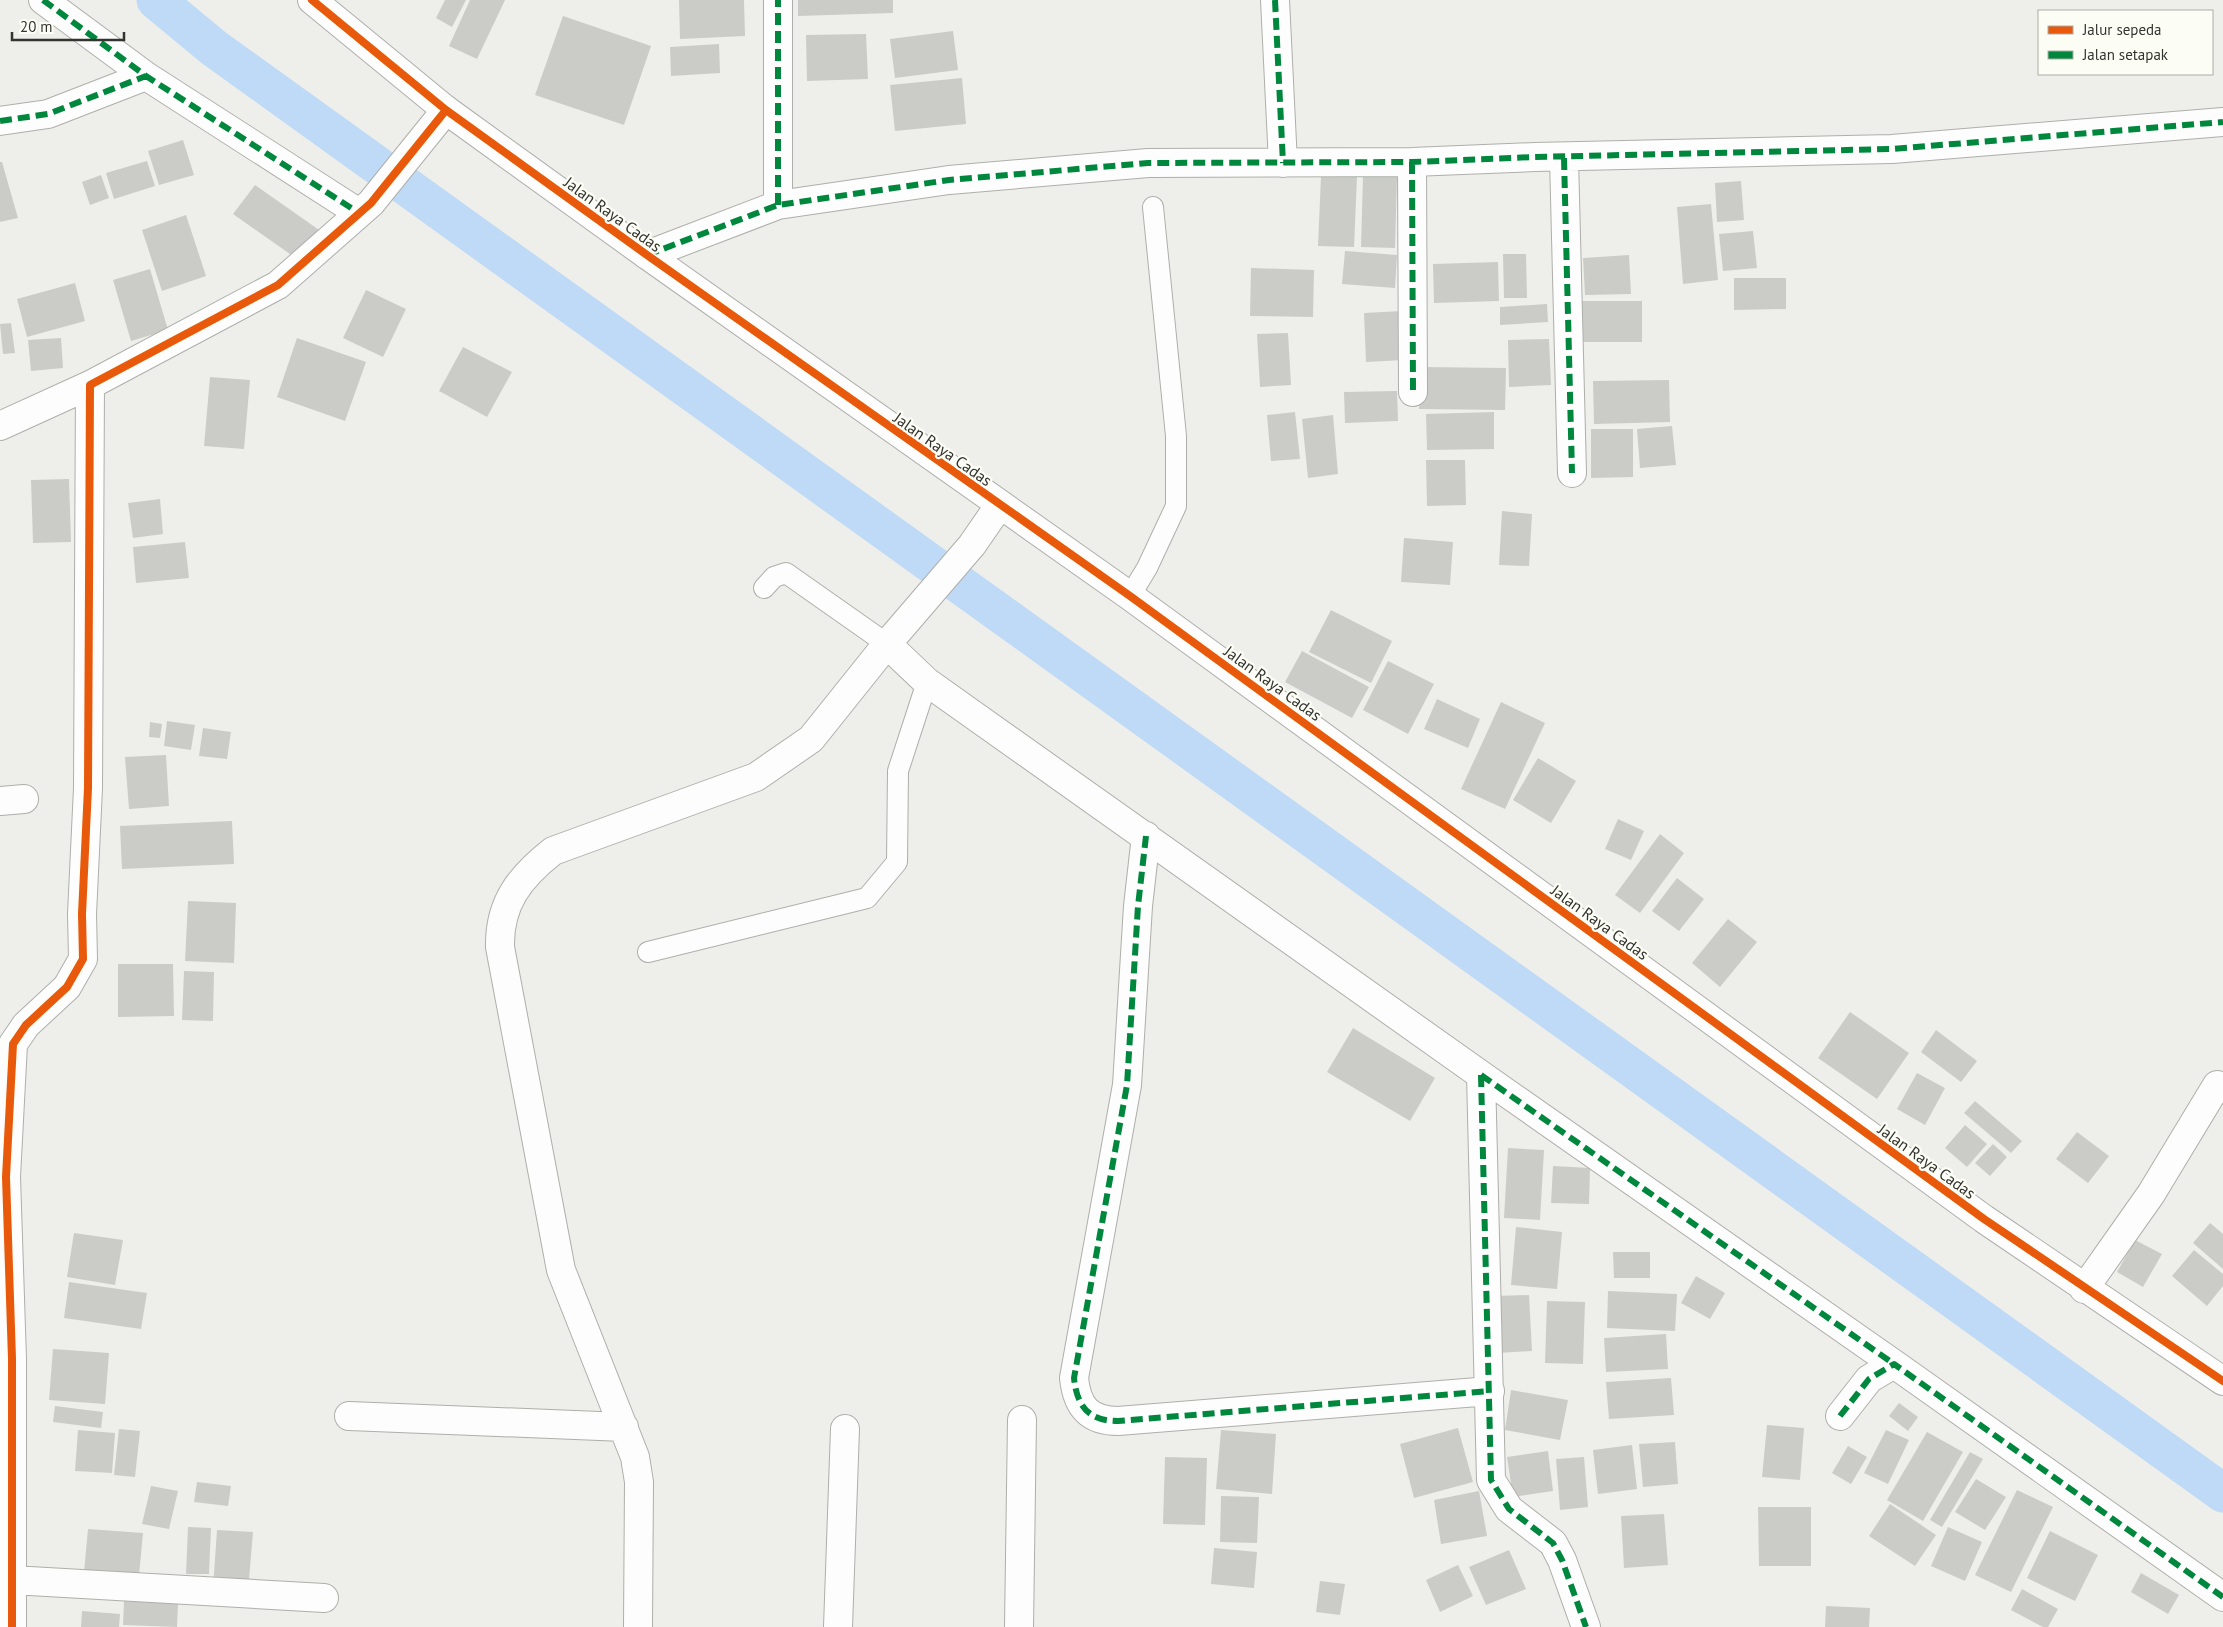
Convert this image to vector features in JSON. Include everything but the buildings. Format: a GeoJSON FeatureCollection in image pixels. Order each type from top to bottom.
{"type":"FeatureCollection","features":[{"type":"Feature","properties":{"kind":"street"},"geometry":{"type":"LineString","coordinates":[[43,0],[146,76],[365,208]]}},
{"type":"Feature","properties":{"kind":"street","name":"Jalan Raya Cadas"},"geometry":{"type":"LineString","coordinates":[[312,0],[446,110],[999,506],[1130,596],[1976,1213],[2084,1289],[2223,1381]]}},
{"type":"Feature","properties":{"kind":"street"},"geometry":{"type":"LineString","coordinates":[[778,0],[778,205]]}},
{"type":"Feature","properties":{"kind":"street"},"geometry":{"type":"LineString","coordinates":[[1275,0],[1284,163]]}},
{"type":"Feature","properties":{"kind":"street"},"geometry":{"type":"LineString","coordinates":[[0,122],[48,114],[146,76]]}},
{"type":"Feature","properties":{"kind":"street"},"geometry":{"type":"LineString","coordinates":[[0,426],[90,385],[278,285],[365,208],[446,110]]}},
{"type":"Feature","properties":{"kind":"street"},"geometry":{"type":"LineString","coordinates":[[647,255],[778,205],[949,180],[1148,163],[1412,162],[1535,157],[1564,158],[1892,149],[2223,122]]}},
{"type":"Feature","properties":{"kind":"street"},"geometry":{"type":"LineString","coordinates":[[1564,158],[1572,473]]}},
{"type":"Feature","properties":{"kind":"street"},"geometry":{"type":"LineString","coordinates":[[1412,162],[1413,392]]}},
{"type":"Feature","properties":{"kind":"street"},"geometry":{"type":"LineString","coordinates":[[12,1627],[6,1357],[6,1177],[13,1044],[26,1025],[67,987],[82,959],[82,914],[88,788],[90,385]]}},
{"type":"Feature","properties":{"kind":"street"},"geometry":{"type":"LineString","coordinates":[[638,1627],[639,1482],[635,1457],[561,1270],[500,948],[500,934],[508,901],[530,869],[553,851],[756,776],[780,762],[811,739],[887,644],[972,546],[999,506]]}},
{"type":"Feature","properties":{"kind":"street"},"geometry":{"type":"LineString","coordinates":[[887,644],[927,682],[1480,1075],[1978,1422],[2223,1597]]}},
{"type":"Feature","properties":{"kind":"street"},"geometry":{"type":"LineString","coordinates":[[1146,836],[1138,906],[1127,1085],[1074,1378],[1076,1394],[1082,1406],[1096,1418],[1106,1421],[1118,1421],[1490,1391]]}},
{"type":"Feature","properties":{"kind":"street"},"geometry":{"type":"LineString","coordinates":[[1480,1075],[1491,1480],[1509,1508],[1552,1543],[1562,1560],[1586,1627]]}},
{"type":"Feature","properties":{"kind":"street"},"geometry":{"type":"LineString","coordinates":[[2084,1289],[2152,1194],[2217,1085]]}},
{"type":"Feature","properties":{"kind":"street"},"geometry":{"type":"LineString","coordinates":[[1840,1416],[1869,1379],[1894,1364]]}},
{"type":"Feature","properties":{"kind":"street"},"geometry":{"type":"LineString","coordinates":[[349,1416],[624,1427]]}},
{"type":"Feature","properties":{"kind":"street"},"geometry":{"type":"LineString","coordinates":[[1019,1627],[1022,1420]]}},
{"type":"Feature","properties":{"kind":"street"},"geometry":{"type":"LineString","coordinates":[[838,1627],[845,1429]]}},
{"type":"Feature","properties":{"kind":"street"},"geometry":{"type":"LineString","coordinates":[[12,1580],[324,1598]]}},
{"type":"Feature","properties":{"kind":"lane"},"geometry":{"type":"LineString","coordinates":[[1130,596],[1147,568],[1176,506],[1176,436],[1153,206]]}},
{"type":"Feature","properties":{"kind":"lane"},"geometry":{"type":"LineString","coordinates":[[764,588],[774,577],[786,573],[887,644]]}},
{"type":"Feature","properties":{"kind":"lane"},"geometry":{"type":"LineString","coordinates":[[648,952],[867,898],[896,862],[898,771],[927,682]]}},
{"type":"Feature","properties":{"kind":"waterway"},"geometry":{"type":"LineString","coordinates":[[156,0],[214,48],[2223,1493]]}},
{"type":"Feature","properties":{"kind":"marked path"},"geometry":{"type":"LineString","coordinates":[[43,0],[146,76],[359,213]]}},
{"type":"Feature","properties":{"kind":"marked path"},"geometry":{"type":"LineString","coordinates":[[778,0],[778,205]]}},
{"type":"Feature","properties":{"kind":"marked path"},"geometry":{"type":"LineString","coordinates":[[1275,0],[1283,163]]}},
{"type":"Feature","properties":{"kind":"marked path"},"geometry":{"type":"LineString","coordinates":[[0,121],[48,114],[146,76]]}},
{"type":"Feature","properties":{"kind":"marked path"},"geometry":{"type":"LineString","coordinates":[[647,255],[778,205],[949,180],[1148,163],[1412,162],[1535,157],[1892,149],[2223,122]]}},
{"type":"Feature","properties":{"kind":"marked path"},"geometry":{"type":"LineString","coordinates":[[1564,158],[1572,473]]}},
{"type":"Feature","properties":{"kind":"marked path"},"geometry":{"type":"LineString","coordinates":[[1412,162],[1413,392]]}},
{"type":"Feature","properties":{"kind":"marked path"},"geometry":{"type":"LineString","coordinates":[[1146,836],[1138,906],[1127,1085],[1074,1378],[1078,1397],[1082,1404],[1092,1415],[1118,1421],[1490,1391]]}},
{"type":"Feature","properties":{"kind":"marked path"},"geometry":{"type":"LineString","coordinates":[[1481,1075],[1491,1480],[1509,1509],[1553,1543],[1562,1560],[1586,1627]]}},
{"type":"Feature","properties":{"kind":"marked path"},"geometry":{"type":"LineString","coordinates":[[1481,1075],[1894,1364]]}},
{"type":"Feature","properties":{"kind":"marked path"},"geometry":{"type":"LineString","coordinates":[[1840,1416],[1869,1379],[1894,1364],[2223,1597]]}},
{"type":"Feature","properties":{"kind":"cycle path"},"geometry":{"type":"LineString","coordinates":[[312,0],[446,110],[647,255],[1130,596],[1984,1219],[2223,1381]]}},
{"type":"Feature","properties":{"kind":"cycle path"},"geometry":{"type":"LineString","coordinates":[[12,1627],[12,1359],[6,1177],[13,1044],[26,1025],[67,987],[83,959],[82,914],[88,788],[90,385],[278,285],[371,203],[446,110]]}}]}
